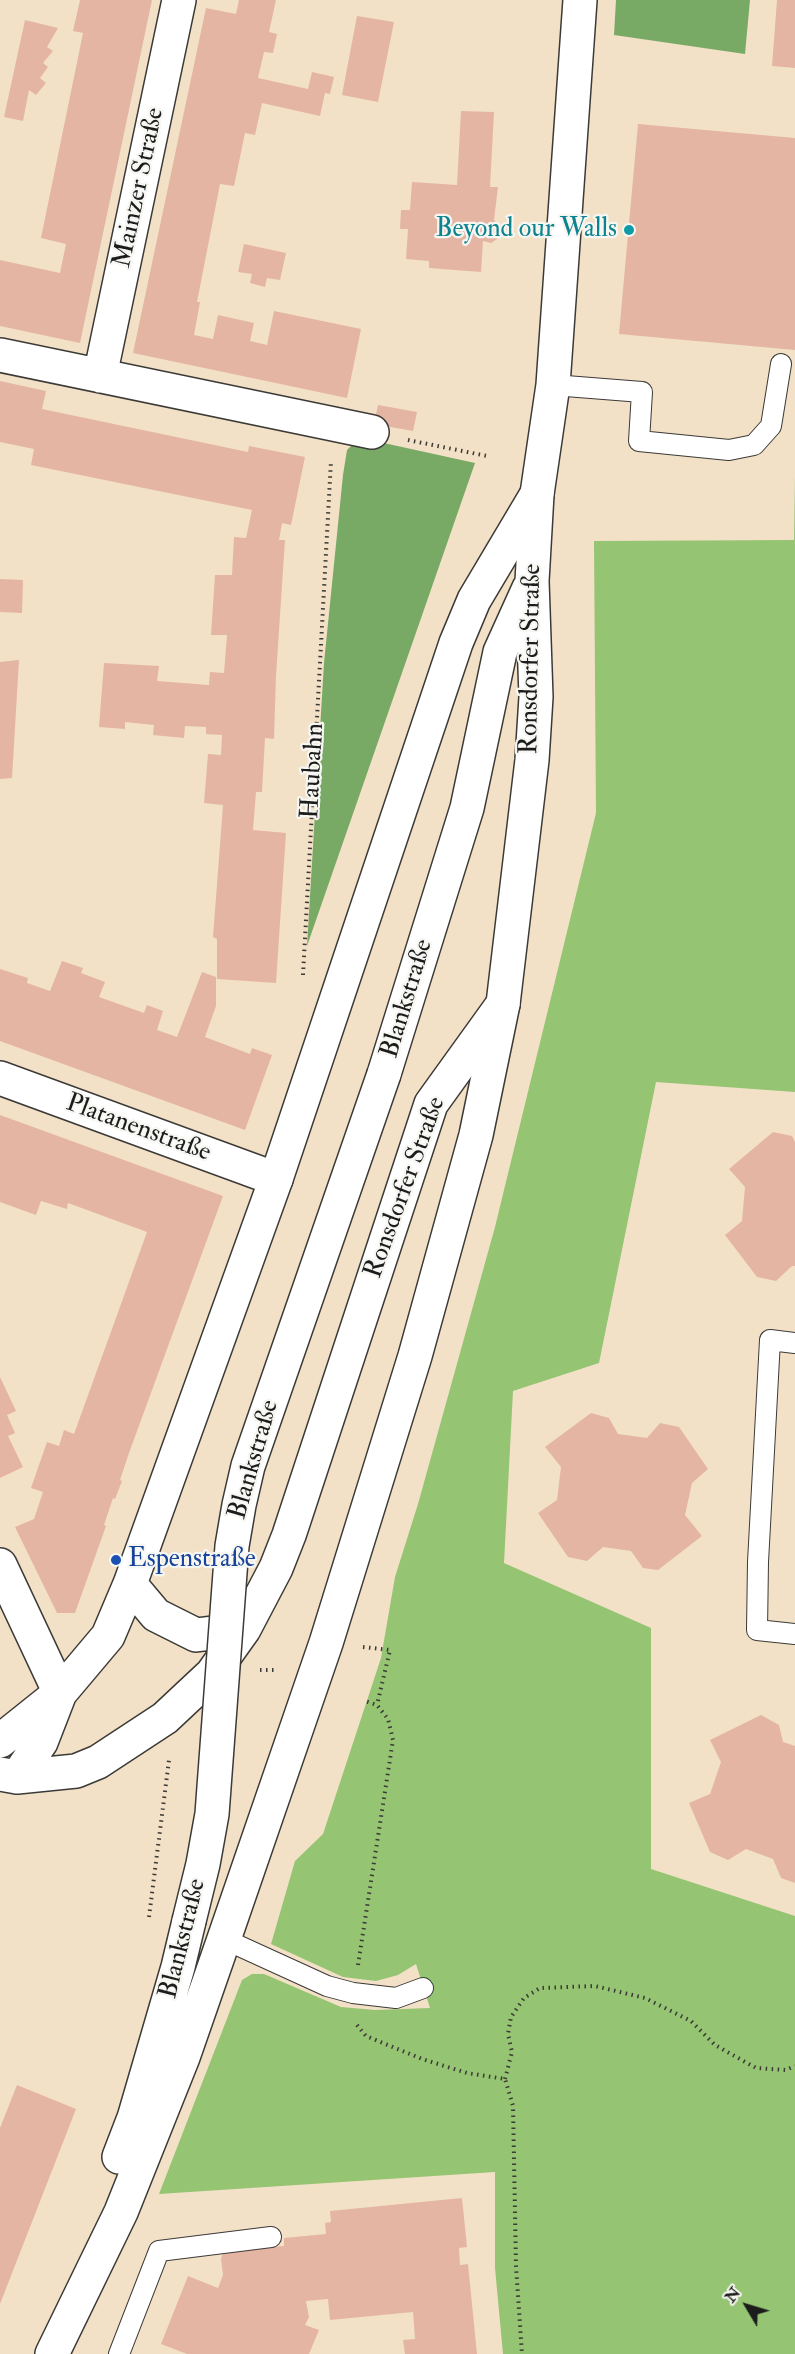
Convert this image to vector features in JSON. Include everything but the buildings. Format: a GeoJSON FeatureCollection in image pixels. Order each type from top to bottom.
{"type":"FeatureCollection","features":[{"type":"Feature","properties":{"kind":"main road","name":"Mainzer Straße"},"geometry":{"type":"LineString","coordinates":[[100,376],[179,0]]}},
{"type":"Feature","properties":{"kind":"main road","name":"Ronsdorfer Straße"},"geometry":{"type":"LineString","coordinates":[[8,1776],[76,1771],[98,1762],[165,1718],[212,1674],[244,1629],[276,1568],[289,1535],[430,1104],[503,1004],[532,760],[536,697],[532,581],[537,494],[554,385],[580,0]]}},
{"type":"Feature","properties":{"kind":"main road"},"geometry":{"type":"LineString","coordinates":[[0,355],[372,432]]}},
{"type":"Feature","properties":{"kind":"main road","name":"Ronsdorfer Straße"},"geometry":{"type":"LineString","coordinates":[[0,1741],[60,1693],[108,1636],[130,1584],[276,1179],[456,643],[474,600],[537,494]]}},
{"type":"Feature","properties":{"kind":"main road","name":"Blankstraße"},"geometry":{"type":"LineString","coordinates":[[47,2354],[134,2118],[178,1967],[204,1864],[212,1814],[232,1546],[238,1505],[248,1466],[384,1074],[467,808],[500,652],[532,581]]}},
{"type":"Feature","properties":{"kind":"main road"},"geometry":{"type":"LineString","coordinates":[[456,643],[500,652],[522,667],[536,697]]}},
{"type":"Feature","properties":{"kind":"main road","name":"Blankstraße"},"geometry":{"type":"LineString","coordinates":[[52,2354],[121,2212],[183,2057],[327,1643],[415,1356],[476,1135],[503,1004]]}},
{"type":"Feature","properties":{"kind":"main road","name":"Platanenstraße"},"geometry":{"type":"LineString","coordinates":[[0,1078],[276,1179]]}},
{"type":"Feature","properties":{"kind":"main road"},"geometry":{"type":"LineString","coordinates":[[3,1577],[60,1693],[41,1742],[8,1776]]}},
{"type":"Feature","properties":{"kind":"main road"},"geometry":{"type":"LineString","coordinates":[[130,1584],[156,1615],[196,1635],[244,1629]]}},
{"type":"Feature","properties":{"kind":"lane"},"geometry":{"type":"LineString","coordinates":[[554,385],[642,392],[639,441],[729,450],[754,445],[771,426],[781,364]]}},
{"type":"Feature","properties":{"kind":"lane"},"geometry":{"type":"LineString","coordinates":[[795,1342],[770,1341],[758,1562],[757,1630],[795,1634]]}},
{"type":"Feature","properties":{"kind":"lane"},"geometry":{"type":"LineString","coordinates":[[224,1939],[327,1986],[353,1993],[396,1998],[423,1988]]}},
{"type":"Feature","properties":{"kind":"lane"},"geometry":{"type":"LineString","coordinates":[[119,2354],[159,2251],[271,2237]]}},
{"type":"Feature","properties":{"kind":"path","name":"Haubahn"},"geometry":{"type":"LineString","coordinates":[[303,986],[333,424]]}},
{"type":"Feature","properties":{"kind":"path"},"geometry":{"type":"LineString","coordinates":[[372,432],[487,456]]}},
{"type":"Feature","properties":{"kind":"path"},"geometry":{"type":"LineString","coordinates":[[377,1705],[390,1650]]}},
{"type":"Feature","properties":{"kind":"path"},"geometry":{"type":"LineString","coordinates":[[258,1670],[280,1670]]}},
{"type":"Feature","properties":{"kind":"path"},"geometry":{"type":"LineString","coordinates":[[365,1701],[377,1705],[388,1719],[393,1740],[353,1993],[353,2020],[366,2036],[422,2059],[467,2073],[505,2079]]}},
{"type":"Feature","properties":{"kind":"path"},"geometry":{"type":"LineString","coordinates":[[151,1897],[170,1754]]}},
{"type":"Feature","properties":{"kind":"path"},"geometry":{"type":"LineString","coordinates":[[522,2354],[516,2266],[513,2106],[505,2079],[512,2052],[508,2034],[510,2017],[524,1998],[540,1988],[595,1986],[645,1998],[690,2021],[715,2045],[756,2068],[786,2070],[795,2066]]}},
{"type":"Feature","properties":{"kind":"green space"},"geometry":{"type":"Polygon","coordinates":[[[616,0],[750,0],[745,54],[614,35],[616,0]]]}},
{"type":"Feature","properties":{"kind":"green space"},"geometry":{"type":"Polygon","coordinates":[[[370,440],[475,463],[307,946],[324,663],[343,475],[347,450],[354,443],[370,440]]]}},
{"type":"Feature","properties":{"kind":"green space"},"geometry":{"type":"Polygon","coordinates":[[[795,476],[795,1092],[656,1082],[599,1363],[513,1391],[504,1563],[651,1628],[651,1869],[795,1916],[795,2354],[503,2354],[495,2268],[495,2172],[159,2194],[242,1980],[252,1974],[264,1974],[341,2007],[375,2010],[430,2008],[416,1964],[398,1975],[376,1981],[343,1977],[271,1944],[295,1861],[323,1834],[381,1658],[395,1577],[418,1504],[495,1227],[596,813],[594,541],[794,540],[795,476]]]}},
{"type":"Feature","properties":{"kind":"place","name":"Beyond our Walls"},"geometry":{"type":"Point","coordinates":[629,230]}},
{"type":"Feature","properties":{"kind":"place","name":"Espenstraße"},"geometry":{"type":"Point","coordinates":[116,1560]}}]}
